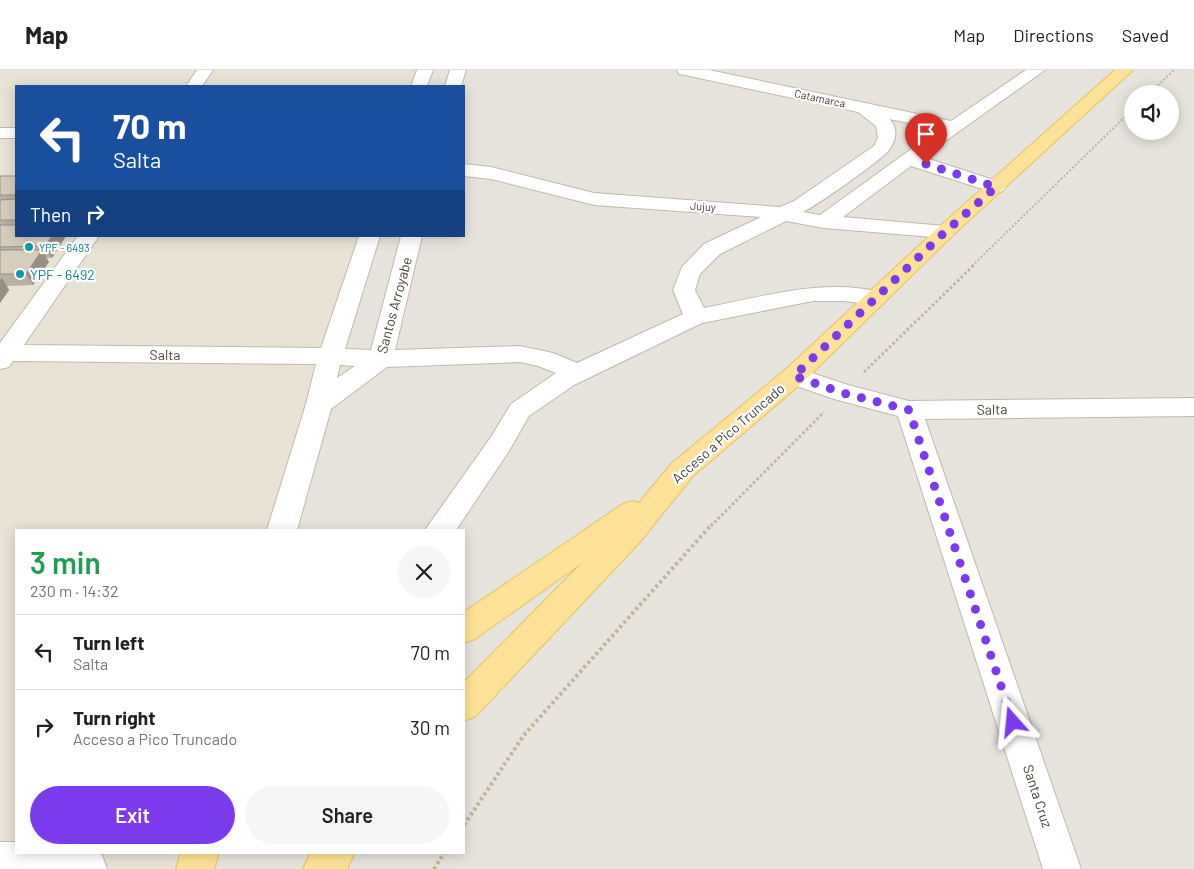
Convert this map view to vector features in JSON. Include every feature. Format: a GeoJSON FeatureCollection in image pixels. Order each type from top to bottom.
{"type":"FeatureCollection","features":[{"type":"Feature","properties":{"kind":"main road","name":"Acceso a Pico Truncado"},"geometry":{"type":"LineString","coordinates":[[661,492],[682,470],[794,376],[945,232],[1125,70]]}},
{"type":"Feature","properties":{"kind":"main road"},"geometry":{"type":"LineString","coordinates":[[465,629],[661,492]]}},
{"type":"Feature","properties":{"kind":"main road"},"geometry":{"type":"LineString","coordinates":[[465,704],[628,534],[661,492]]}},
{"type":"Feature","properties":{"kind":"main road"},"geometry":{"type":"LineString","coordinates":[[195,869],[199,854]]}},
{"type":"Feature","properties":{"kind":"main road"},"geometry":{"type":"LineString","coordinates":[[321,869],[334,854]]}},
{"type":"Feature","properties":{"kind":"street"},"geometry":{"type":"LineString","coordinates":[[195,85],[205,70]]}},
{"type":"Feature","properties":{"kind":"street"},"geometry":{"type":"LineString","coordinates":[[420,85],[425,70]]}},
{"type":"Feature","properties":{"kind":"street"},"geometry":{"type":"LineString","coordinates":[[453,85],[458,70]]}},
{"type":"Feature","properties":{"kind":"street","name":"Catamarca"},"geometry":{"type":"LineString","coordinates":[[685,70],[954,127]]}},
{"type":"Feature","properties":{"kind":"street"},"geometry":{"type":"LineString","coordinates":[[824,222],[908,159],[1037,70]]}},
{"type":"Feature","properties":{"kind":"street"},"geometry":{"type":"LineString","coordinates":[[696,317],[684,290],[690,272],[712,250],[801,205],[881,149],[887,138],[886,124],[863,107]]}},
{"type":"Feature","properties":{"kind":"street"},"geometry":{"type":"LineString","coordinates":[[0,133],[15,133]]}},
{"type":"Feature","properties":{"kind":"street"},"geometry":{"type":"LineString","coordinates":[[908,159],[996,187]]}},
{"type":"Feature","properties":{"kind":"street","name":"Jujuy"},"geometry":{"type":"LineString","coordinates":[[465,170],[492,173],[594,199],[768,211],[824,222],[945,232]]}},
{"type":"Feature","properties":{"kind":"street"},"geometry":{"type":"LineString","coordinates":[[2,356],[88,237]]}},
{"type":"Feature","properties":{"kind":"street"},"geometry":{"type":"LineString","coordinates":[[282,529],[319,404],[330,356],[370,237]]}},
{"type":"Feature","properties":{"kind":"street","name":"Santos Arroyabe"},"geometry":{"type":"LineString","coordinates":[[319,404],[381,359],[412,237]]}},
{"type":"Feature","properties":{"kind":"street"},"geometry":{"type":"LineString","coordinates":[[441,529],[500,444],[520,410],[565,379],[696,317],[813,294],[844,294],[876,298]]}},
{"type":"Feature","properties":{"kind":"street","name":"Salta"},"geometry":{"type":"LineString","coordinates":[[2,356],[330,356],[381,359],[520,354],[544,359],[578,373]]}},
{"type":"Feature","properties":{"kind":"street","name":"Salta"},"geometry":{"type":"LineString","coordinates":[[794,376],[843,393],[909,410],[1194,407]]}},
{"type":"Feature","properties":{"kind":"street","name":"Santa Cruz"},"geometry":{"type":"LineString","coordinates":[[909,410],[1062,869]]}},
{"type":"Feature","properties":{"kind":"street"},"geometry":{"type":"LineString","coordinates":[[321,869],[325,854]]}},
{"type":"Feature","properties":{"kind":"street"},"geometry":{"type":"LineString","coordinates":[[27,858],[88,869]]}},
{"type":"Feature","properties":{"kind":"path"},"geometry":{"type":"LineString","coordinates":[[1158,85],[1174,70]]}},
{"type":"Feature","properties":{"kind":"path"},"geometry":{"type":"LineString","coordinates":[[465,824],[531,728],[712,523],[1124,118]]}},
{"type":"Feature","properties":{"kind":"path"},"geometry":{"type":"LineString","coordinates":[[434,869],[444,854]]}},
{"type":"Feature","properties":{"kind":"shaded area"},"geometry":{"type":"Polygon","coordinates":[[[0,70],[425,70],[419,85],[15,85],[15,237],[370,237],[282,529],[15,529],[15,854],[200,854],[195,869],[0,869],[0,70]]]}},
{"type":"Feature","properties":{"kind":"shaded area"},"geometry":{"type":"Polygon","coordinates":[[[425,70],[1194,70],[1194,869],[195,869],[200,854],[465,854],[465,529],[282,529],[370,237],[465,237],[465,85],[419,85],[425,70]]]}},
{"type":"Feature","properties":{"kind":"building"},"geometry":{"type":"Polygon","coordinates":[[[0,176],[15,176],[15,195],[0,195],[0,176]]]}},
{"type":"Feature","properties":{"kind":"building"},"geometry":{"type":"Polygon","coordinates":[[[15,199],[15,220],[0,220],[0,200],[15,199]]]}},
{"type":"Feature","properties":{"kind":"building"},"geometry":{"type":"Polygon","coordinates":[[[0,225],[15,225],[15,237],[51,237],[45,246],[0,247],[0,225]]]}},
{"type":"Feature","properties":{"kind":"building"},"geometry":{"type":"Polygon","coordinates":[[[0,250],[42,250],[26,274],[0,274],[0,250]]]}},
{"type":"Feature","properties":{"kind":"place","name":"YPF - 6493"},"geometry":{"type":"Point","coordinates":[29,247]}},
{"type":"Feature","properties":{"kind":"place","name":"YPF - 6492"},"geometry":{"type":"Point","coordinates":[20,274]}},
{"type":"Feature","properties":{"kind":"route"},"geometry":{"type":"LineString","coordinates":[[926,164],[996,187],[945,232],[794,376],[843,393],[909,410],[1013,722]]}}]}
